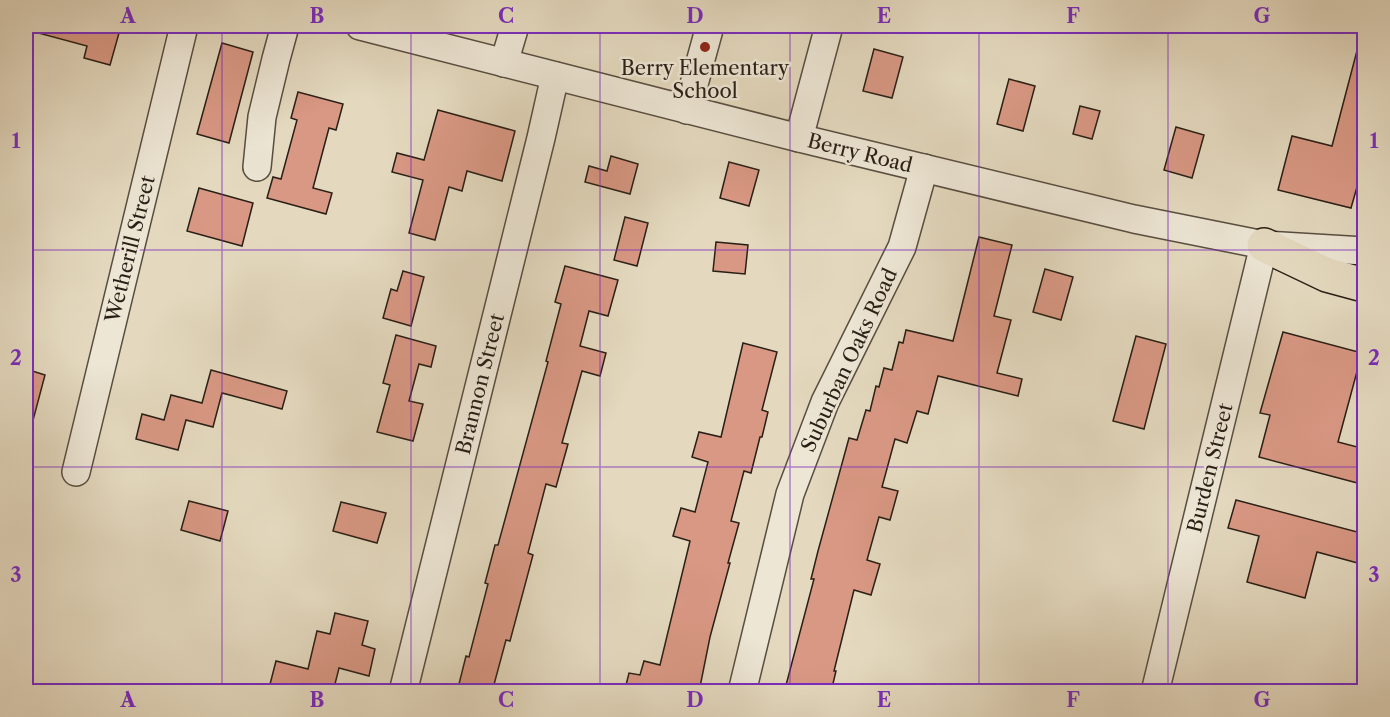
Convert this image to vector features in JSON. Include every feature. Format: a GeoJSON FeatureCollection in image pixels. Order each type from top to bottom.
{"type":"FeatureCollection","features":[{"type":"Feature","properties":{"kind":"main road"},"geometry":{"type":"LineString","coordinates":[[1264,245],[1327,275],[1365,285]]}},
{"type":"Feature","properties":{"kind":"street","name":"Wetherill Street"},"geometry":{"type":"LineString","coordinates":[[76,472],[184,26]]}},
{"type":"Feature","properties":{"kind":"street"},"geometry":{"type":"LineString","coordinates":[[256,167],[262,117],[285,26]]}},
{"type":"Feature","properties":{"kind":"street","name":"Berry Road"},"geometry":{"type":"LineString","coordinates":[[360,26],[687,110],[1134,219],[1264,245],[1364,250]]}},
{"type":"Feature","properties":{"kind":"street"},"geometry":{"type":"LineString","coordinates":[[504,63],[515,26]]}},
{"type":"Feature","properties":{"kind":"street"},"geometry":{"type":"LineString","coordinates":[[687,110],[710,26]]}},
{"type":"Feature","properties":{"kind":"street"},"geometry":{"type":"LineString","coordinates":[[800,138],[829,26]]}},
{"type":"Feature","properties":{"kind":"street","name":"Brannon Street"},"geometry":{"type":"LineString","coordinates":[[403,692],[555,76]]}},
{"type":"Feature","properties":{"kind":"street","name":"Suburban Oaks Road"},"geometry":{"type":"LineString","coordinates":[[742,692],[790,494],[825,402],[902,247],[924,168]]}},
{"type":"Feature","properties":{"kind":"street","name":"Burden Street"},"geometry":{"type":"LineString","coordinates":[[1155,692],[1264,245]]}},
{"type":"Feature","properties":{"kind":"building"},"geometry":{"type":"Polygon","coordinates":[[[32,26],[121,26],[110,65],[84,58],[87,46],[31,31],[32,26]]]}},
{"type":"Feature","properties":{"kind":"building"},"geometry":{"type":"Polygon","coordinates":[[[222,43],[253,52],[229,143],[197,134],[222,43]]]}},
{"type":"Feature","properties":{"kind":"building"},"geometry":{"type":"Polygon","coordinates":[[[1359,43],[1365,43],[1365,159],[1351,208],[1278,190],[1292,136],[1332,146],[1359,43]]]}},
{"type":"Feature","properties":{"kind":"building"},"geometry":{"type":"Polygon","coordinates":[[[874,49],[903,57],[892,98],[863,91],[874,49]]]}},
{"type":"Feature","properties":{"kind":"building"},"geometry":{"type":"Polygon","coordinates":[[[1009,79],[1035,86],[1023,131],[997,124],[1009,79]]]}},
{"type":"Feature","properties":{"kind":"building"},"geometry":{"type":"Polygon","coordinates":[[[298,92],[343,104],[336,130],[329,128],[313,188],[332,193],[326,214],[267,198],[273,177],[281,179],[297,120],[291,118],[298,92]]]}},
{"type":"Feature","properties":{"kind":"building"},"geometry":{"type":"Polygon","coordinates":[[[1080,106],[1100,111],[1092,139],[1073,134],[1080,106]]]}},
{"type":"Feature","properties":{"kind":"building"},"geometry":{"type":"Polygon","coordinates":[[[438,110],[515,131],[502,181],[467,171],[462,191],[449,187],[435,240],[409,233],[423,180],[392,172],[397,153],[424,160],[438,110]]]}},
{"type":"Feature","properties":{"kind":"building"},"geometry":{"type":"Polygon","coordinates":[[[1176,127],[1204,135],[1192,178],[1164,170],[1176,127]]]}},
{"type":"Feature","properties":{"kind":"building"},"geometry":{"type":"Polygon","coordinates":[[[611,156],[638,164],[630,194],[585,182],[589,166],[607,171],[611,156]]]}},
{"type":"Feature","properties":{"kind":"building"},"geometry":{"type":"Polygon","coordinates":[[[729,162],[759,170],[749,206],[720,198],[729,162]]]}},
{"type":"Feature","properties":{"kind":"building"},"geometry":{"type":"Polygon","coordinates":[[[199,188],[253,203],[242,246],[187,231],[199,188]]]}},
{"type":"Feature","properties":{"kind":"building"},"geometry":{"type":"Polygon","coordinates":[[[625,217],[648,223],[637,266],[614,260],[625,217]]]}},
{"type":"Feature","properties":{"kind":"building"},"geometry":{"type":"Polygon","coordinates":[[[979,237],[1012,245],[994,316],[1011,320],[997,373],[1022,379],[1018,396],[938,376],[928,414],[917,411],[907,443],[895,439],[882,487],[898,491],[890,520],[879,517],[867,560],[880,564],[871,595],[854,590],[831,692],[795,692],[785,689],[814,579],[811,579],[818,551],[849,438],[857,440],[866,410],[870,411],[876,386],[879,387],[884,368],[892,370],[899,342],[903,343],[906,330],[953,341],[979,237]]]}},
{"type":"Feature","properties":{"kind":"building"},"geometry":{"type":"Polygon","coordinates":[[[716,242],[748,245],[745,274],[713,271],[716,242]]]}},
{"type":"Feature","properties":{"kind":"building"},"geometry":{"type":"Polygon","coordinates":[[[565,266],[618,280],[608,316],[589,311],[580,346],[606,353],[600,376],[582,371],[562,443],[568,444],[556,487],[546,484],[528,553],[533,555],[510,641],[506,640],[492,692],[457,692],[466,656],[469,657],[488,584],[485,583],[495,545],[498,545],[548,362],[546,361],[561,304],[555,302],[565,266]]]}},
{"type":"Feature","properties":{"kind":"building"},"geometry":{"type":"Polygon","coordinates":[[[1045,269],[1073,277],[1061,320],[1033,312],[1045,269]]]}},
{"type":"Feature","properties":{"kind":"building"},"geometry":{"type":"Polygon","coordinates":[[[403,271],[424,277],[411,326],[383,318],[391,289],[397,291],[403,271]]]}},
{"type":"Feature","properties":{"kind":"building"},"geometry":{"type":"Polygon","coordinates":[[[1283,332],[1362,353],[1338,442],[1365,449],[1365,485],[1259,457],[1270,415],[1260,413],[1283,332]]]}},
{"type":"Feature","properties":{"kind":"building"},"geometry":{"type":"Polygon","coordinates":[[[396,335],[436,346],[431,367],[419,364],[409,401],[423,404],[413,441],[377,432],[390,385],[383,383],[396,335]]]}},
{"type":"Feature","properties":{"kind":"building"},"geometry":{"type":"Polygon","coordinates":[[[1136,336],[1166,344],[1144,429],[1113,421],[1136,336]]]}},
{"type":"Feature","properties":{"kind":"building"},"geometry":{"type":"Polygon","coordinates":[[[743,343],[777,352],[762,410],[768,412],[762,437],[760,437],[751,473],[744,471],[731,521],[739,523],[710,637],[699,692],[636,692],[625,689],[629,673],[640,675],[644,661],[660,665],[690,541],[673,536],[681,508],[695,512],[708,462],[692,457],[699,432],[721,437],[743,343]]]}},
{"type":"Feature","properties":{"kind":"building"},"geometry":{"type":"Polygon","coordinates":[[[26,369],[45,375],[31,428],[26,427],[26,369]]]}},
{"type":"Feature","properties":{"kind":"building"},"geometry":{"type":"Polygon","coordinates":[[[211,370],[287,391],[282,409],[222,393],[213,427],[186,420],[178,450],[136,439],[142,414],[164,420],[171,395],[202,403],[211,370]]]}},
{"type":"Feature","properties":{"kind":"building"},"geometry":{"type":"Polygon","coordinates":[[[1236,500],[1365,534],[1365,565],[1317,552],[1305,598],[1247,582],[1259,536],[1228,528],[1236,500]]]}},
{"type":"Feature","properties":{"kind":"building"},"geometry":{"type":"Polygon","coordinates":[[[189,501],[228,511],[220,541],[181,530],[189,501]]]}},
{"type":"Feature","properties":{"kind":"building"},"geometry":{"type":"Polygon","coordinates":[[[341,502],[386,513],[377,543],[333,531],[341,502]]]}},
{"type":"Feature","properties":{"kind":"building"},"geometry":{"type":"Polygon","coordinates":[[[335,613],[368,621],[362,645],[375,649],[369,676],[339,668],[333,692],[268,692],[276,661],[308,669],[317,631],[330,634],[335,613]]]}},
{"type":"Feature","properties":{"kind":"place","name":"Berry Elementary School"},"geometry":{"type":"Point","coordinates":[705,47]}}]}
